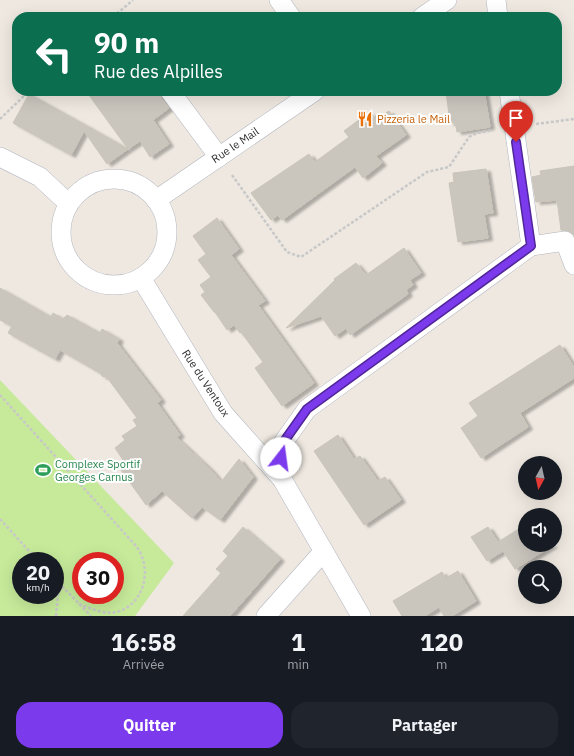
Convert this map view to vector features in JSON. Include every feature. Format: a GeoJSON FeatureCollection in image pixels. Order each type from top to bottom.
{"type":"FeatureCollection","features":[{"type":"Feature","properties":{"kind":"street"},"geometry":{"type":"LineString","coordinates":[[279,0],[287,12]]}},
{"type":"Feature","properties":{"kind":"street"},"geometry":{"type":"LineString","coordinates":[[429,12],[447,0]]}},
{"type":"Feature","properties":{"kind":"street"},"geometry":{"type":"LineString","coordinates":[[496,0],[497,12]]}},
{"type":"Feature","properties":{"kind":"street"},"geometry":{"type":"LineString","coordinates":[[174,96],[219,157]]}},
{"type":"Feature","properties":{"kind":"street","name":"Rue le Mail"},"geometry":{"type":"LineString","coordinates":[[156,200],[308,96]]}},
{"type":"Feature","properties":{"kind":"street"},"geometry":{"type":"LineString","coordinates":[[510,96],[531,246]]}},
{"type":"Feature","properties":{"kind":"street"},"geometry":{"type":"LineString","coordinates":[[0,157],[40,177],[69,204]]}},
{"type":"Feature","properties":{"kind":"street"},"geometry":{"type":"LineString","coordinates":[[108,180],[126,180],[142,187],[156,200],[165,216],[167,234],[164,252],[154,267],[141,278],[123,284],[108,285],[90,279],[75,268],[66,256],[61,238],[62,220],[69,204],[90,184],[108,180]]}},
{"type":"Feature","properties":{"kind":"street"},"geometry":{"type":"LineString","coordinates":[[361,616],[282,479],[280,447],[307,409],[531,246],[569,240],[574,265]]}},
{"type":"Feature","properties":{"kind":"street","name":"Rue du Ventoux"},"geometry":{"type":"LineString","coordinates":[[141,278],[223,413],[282,479]]}},
{"type":"Feature","properties":{"kind":"street"},"geometry":{"type":"LineString","coordinates":[[266,616],[323,552]]}},
{"type":"Feature","properties":{"kind":"path"},"geometry":{"type":"LineString","coordinates":[[119,12],[132,0]]}},
{"type":"Feature","properties":{"kind":"path"},"geometry":{"type":"LineString","coordinates":[[0,119],[24,96]]}},
{"type":"Feature","properties":{"kind":"path"},"geometry":{"type":"LineString","coordinates":[[219,157],[287,252],[301,257],[428,172],[449,167],[469,137],[477,133],[574,119]]}},
{"type":"Feature","properties":{"kind":"path"},"geometry":{"type":"LineString","coordinates":[[0,396],[136,546],[142,556],[144,571],[143,586],[139,596],[130,606],[116,612],[97,611],[78,604]]}},
{"type":"Feature","properties":{"kind":"path"},"geometry":{"type":"LineString","coordinates":[[0,519],[30,552]]}},
{"type":"Feature","properties":{"kind":"path"},"geometry":{"type":"LineString","coordinates":[[64,589],[72,598]]}},
{"type":"Feature","properties":{"kind":"path"},"geometry":{"type":"LineString","coordinates":[[56,616],[57,604]]}},
{"type":"Feature","properties":{"kind":"path"},"geometry":{"type":"LineString","coordinates":[[78,604],[91,616]]}},
{"type":"Feature","properties":{"kind":"green space","name":"Complexe Sportif Georges Carnus"},"geometry":{"type":"Polygon","coordinates":[[[0,380],[174,563],[135,616],[0,616],[0,380]]]}},
{"type":"Feature","properties":{"kind":"building"},"geometry":{"type":"Polygon","coordinates":[[[28,96],[33,96],[128,149],[107,164],[84,131],[71,155],[13,123],[28,96]]]}},
{"type":"Feature","properties":{"kind":"building"},"geometry":{"type":"Polygon","coordinates":[[[90,96],[160,96],[169,108],[153,120],[169,144],[150,157],[140,141],[128,149],[90,96]]]}},
{"type":"Feature","properties":{"kind":"building"},"geometry":{"type":"Polygon","coordinates":[[[447,96],[485,96],[490,127],[457,132],[455,122],[450,123],[447,96]]]}},
{"type":"Feature","properties":{"kind":"building"},"geometry":{"type":"Polygon","coordinates":[[[389,111],[406,135],[376,156],[382,163],[363,178],[355,167],[282,220],[278,215],[271,220],[251,193],[309,154],[315,162],[349,137],[344,131],[364,116],[365,117],[371,113],[376,119],[389,111]]]}},
{"type":"Feature","properties":{"kind":"building"},"geometry":{"type":"Polygon","coordinates":[[[574,166],[574,235],[569,231],[561,230],[557,200],[536,202],[532,177],[541,175],[540,171],[574,166]]]}},
{"type":"Feature","properties":{"kind":"building"},"geometry":{"type":"Polygon","coordinates":[[[486,169],[493,213],[484,214],[488,238],[458,242],[449,183],[454,182],[453,173],[486,169]]]}},
{"type":"Feature","properties":{"kind":"building"},"geometry":{"type":"Polygon","coordinates":[[[217,218],[239,249],[231,255],[265,301],[258,305],[314,383],[282,406],[255,368],[263,362],[234,325],[227,330],[201,295],[205,292],[200,285],[211,277],[198,260],[206,254],[193,236],[217,218]]]}},
{"type":"Feature","properties":{"kind":"building"},"geometry":{"type":"Polygon","coordinates":[[[404,248],[421,273],[410,280],[413,285],[406,290],[408,294],[350,335],[346,328],[335,336],[321,316],[286,328],[335,280],[334,279],[356,263],[366,275],[404,248]]]}},
{"type":"Feature","properties":{"kind":"building"},"geometry":{"type":"Polygon","coordinates":[[[0,288],[51,317],[53,313],[63,319],[67,315],[100,333],[102,329],[119,339],[117,343],[161,400],[157,403],[180,435],[176,437],[211,470],[221,482],[239,459],[253,477],[220,520],[202,507],[192,518],[162,491],[146,505],[121,470],[127,466],[115,448],[125,440],[122,436],[137,426],[133,420],[137,418],[106,376],[103,377],[100,373],[60,350],[55,359],[8,333],[12,326],[0,320],[0,288]]]}},
{"type":"Feature","properties":{"kind":"building"},"geometry":{"type":"Polygon","coordinates":[[[560,345],[574,367],[574,378],[520,413],[528,427],[481,458],[461,428],[478,416],[469,403],[560,345]]]}},
{"type":"Feature","properties":{"kind":"building"},"geometry":{"type":"Polygon","coordinates":[[[338,435],[354,459],[360,456],[378,481],[385,477],[401,500],[364,525],[314,451],[338,435]]]}},
{"type":"Feature","properties":{"kind":"building"},"geometry":{"type":"Polygon","coordinates":[[[243,527],[280,559],[230,616],[183,616],[221,573],[216,569],[228,556],[223,551],[243,527]]]}},
{"type":"Feature","properties":{"kind":"building"},"geometry":{"type":"Polygon","coordinates":[[[488,527],[498,542],[518,529],[518,552],[542,552],[529,560],[518,560],[518,567],[515,569],[503,551],[487,561],[471,537],[488,527]]]}},
{"type":"Feature","properties":{"kind":"building"},"geometry":{"type":"Polygon","coordinates":[[[458,571],[476,601],[452,616],[444,616],[439,607],[425,616],[402,616],[393,601],[442,572],[446,578],[458,571]]]}},
{"type":"Feature","properties":{"kind":"place","name":"Pizzeria le Mail"},"geometry":{"type":"Point","coordinates":[365,119]}},
{"type":"Feature","properties":{"kind":"place","name":"Complexe Sportif Georges Carnus"},"geometry":{"type":"Point","coordinates":[43,470]}},
{"type":"Feature","properties":{"kind":"route"},"geometry":{"type":"LineString","coordinates":[[281,458],[280,447],[307,409],[531,246],[516,142]]}}]}
